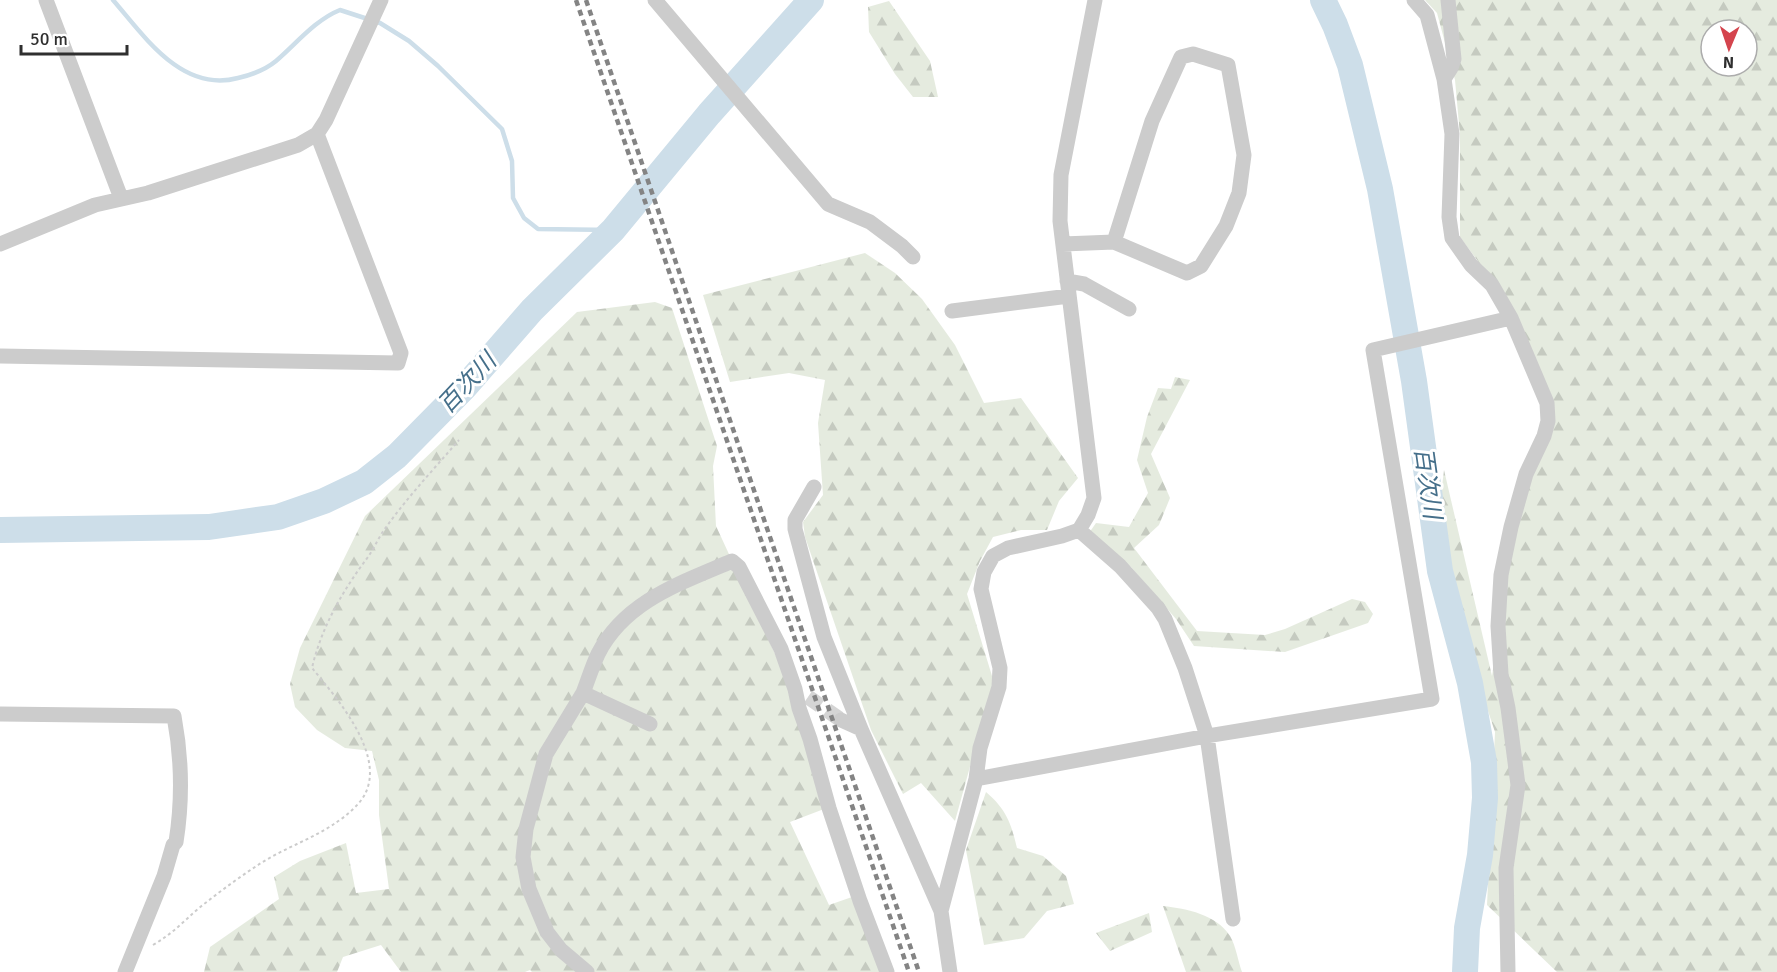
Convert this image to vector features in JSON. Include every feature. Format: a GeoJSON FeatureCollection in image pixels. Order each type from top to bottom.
{"type":"FeatureCollection","features":[{"type":"Feature","properties":{"kind":"street"},"geometry":{"type":"LineString","coordinates":[[46,0],[121,198]]}},
{"type":"Feature","properties":{"kind":"street"},"geometry":{"type":"LineString","coordinates":[[655,0],[828,204],[870,222],[913,257]]}},
{"type":"Feature","properties":{"kind":"street"},"geometry":{"type":"LineString","coordinates":[[941,911],[976,779],[980,748],[999,687],[1000,668],[981,589],[984,572],[993,556],[1008,548],[1078,531],[1088,515],[1094,498],[1060,221],[1061,175],[1095,0]]}},
{"type":"Feature","properties":{"kind":"street"},"geometry":{"type":"LineString","coordinates":[[1414,0],[1427,15],[1444,79],[1452,134],[1449,218],[1452,238],[1471,265],[1492,285],[1511,318],[1547,403],[1548,421],[1544,436],[1526,474],[1511,526],[1501,575],[1498,626],[1501,674],[1518,785],[1506,868],[1508,972]]}},
{"type":"Feature","properties":{"kind":"street"},"geometry":{"type":"LineString","coordinates":[[1444,79],[1454,59],[1448,0]]}},
{"type":"Feature","properties":{"kind":"street"},"geometry":{"type":"LineString","coordinates":[[0,244],[95,205],[148,194],[298,145],[316,134],[326,120],[375,9]]}},
{"type":"Feature","properties":{"kind":"street"},"geometry":{"type":"LineString","coordinates":[[1063,244],[1114,242],[1187,273],[1201,266],[1226,226],[1239,193],[1244,155],[1228,65],[1193,54],[1181,57],[1152,120],[1114,242]]}},
{"type":"Feature","properties":{"kind":"street"},"geometry":{"type":"LineString","coordinates":[[0,356],[398,363],[401,353],[316,134]]}},
{"type":"Feature","properties":{"kind":"street"},"geometry":{"type":"LineString","coordinates":[[952,311],[1084,284],[1129,309]]}},
{"type":"Feature","properties":{"kind":"street"},"geometry":{"type":"LineString","coordinates":[[976,779],[1207,736],[1432,699],[1373,350],[1511,318]]}},
{"type":"Feature","properties":{"kind":"street"},"geometry":{"type":"LineString","coordinates":[[814,487],[795,520],[795,529],[824,637],[861,729],[941,911],[950,972]]}},
{"type":"Feature","properties":{"kind":"street"},"geometry":{"type":"LineString","coordinates":[[1078,531],[1120,566],[1165,619],[1185,668],[1207,736],[1233,919]]}},
{"type":"Feature","properties":{"kind":"street"},"geometry":{"type":"LineString","coordinates":[[587,972],[561,950],[547,932],[529,889],[523,857],[526,830],[546,754],[583,693],[599,653],[617,624],[661,591],[732,561],[739,567],[802,693],[799,708],[860,901],[887,972]]}},
{"type":"Feature","properties":{"kind":"street"},"geometry":{"type":"LineString","coordinates":[[583,693],[650,724]]}},
{"type":"Feature","properties":{"kind":"street"},"geometry":{"type":"LineString","coordinates":[[0,714],[174,716],[181,751],[181,809],[176,842],[173,844],[164,876],[125,972]]}},
{"type":"Feature","properties":{"kind":"street"},"geometry":{"type":"LineString","coordinates":[[841,720],[861,729]]}},
{"type":"Feature","properties":{"kind":"path"},"geometry":{"type":"LineString","coordinates":[[153,945],[171,934],[199,909],[258,865],[335,823],[360,801],[367,791],[370,764],[358,732],[337,697],[312,668],[315,652],[339,601],[358,568],[383,533],[459,440]]}},
{"type":"Feature","properties":{"kind":"green space"},"geometry":{"type":"Polygon","coordinates":[[[1425,0],[1777,0],[1777,972],[1557,972],[1487,905],[1495,732],[1466,645],[1438,521],[1444,470],[1492,676],[1507,575],[1524,498],[1552,424],[1514,310],[1460,237],[1460,135],[1455,80],[1437,13],[1425,0]]]}},
{"type":"Feature","properties":{"kind":"green space"},"geometry":{"type":"Polygon","coordinates":[[[889,1],[930,61],[938,97],[913,97],[895,74],[869,32],[868,7],[889,1]]]}},
{"type":"Feature","properties":{"kind":"green space"},"geometry":{"type":"Polygon","coordinates":[[[865,253],[895,273],[922,299],[955,345],[984,403],[1021,398],[1078,478],[1059,501],[1047,530],[1021,530],[993,537],[980,561],[967,594],[992,676],[992,687],[955,821],[921,783],[903,794],[871,730],[805,537],[803,522],[823,495],[818,423],[825,380],[789,373],[730,382],[703,295],[865,253]]]}},
{"type":"Feature","properties":{"kind":"green space"},"geometry":{"type":"Polygon","coordinates":[[[655,302],[672,308],[717,446],[713,466],[716,526],[788,682],[824,809],[790,822],[829,905],[852,897],[880,972],[532,972],[530,970],[525,972],[401,972],[381,945],[343,957],[337,972],[204,972],[210,947],[279,899],[274,877],[300,861],[346,843],[356,893],[389,889],[379,815],[379,780],[372,751],[345,748],[317,730],[295,707],[290,684],[300,648],[365,516],[577,312],[655,302]]]}},
{"type":"Feature","properties":{"kind":"green space"},"geometry":{"type":"Polygon","coordinates":[[[1175,377],[1190,380],[1151,454],[1170,498],[1159,525],[1134,548],[1197,631],[1265,635],[1285,629],[1352,599],[1365,602],[1373,614],[1368,623],[1285,652],[1194,646],[1176,619],[1131,567],[1089,533],[1096,523],[1129,527],[1148,493],[1137,460],[1147,417],[1158,388],[1171,389],[1175,377]]]}},
{"type":"Feature","properties":{"kind":"green space"},"geometry":{"type":"Polygon","coordinates":[[[986,792],[1007,817],[1017,848],[1043,856],[1066,876],[1074,904],[1047,911],[1024,938],[984,945],[966,850],[986,792]]]}},
{"type":"Feature","properties":{"kind":"green space"},"geometry":{"type":"Polygon","coordinates":[[[1163,906],[1191,911],[1217,922],[1232,940],[1242,972],[1186,972],[1163,906]]]}},
{"type":"Feature","properties":{"kind":"green space"},"geometry":{"type":"Polygon","coordinates":[[[1149,913],[1152,932],[1110,951],[1096,933],[1149,913]]]}},
{"type":"Feature","properties":{"kind":"waterway"},"geometry":{"type":"LineString","coordinates":[[113,0],[166,58],[182,70],[199,77],[218,80],[243,77],[267,67],[314,26],[340,10],[380,23],[409,41],[438,66],[502,129],[512,161],[513,198],[524,218],[538,229],[613,230]]}},
{"type":"Feature","properties":{"kind":"waterway","name":"百次川"},"geometry":{"type":"LineString","coordinates":[[0,530],[209,527],[278,517],[324,501],[364,482],[397,456],[464,388],[532,310],[613,230],[709,114],[811,0]]}},
{"type":"Feature","properties":{"kind":"waterway","name":"百次川"},"geometry":{"type":"LineString","coordinates":[[1323,0],[1350,65],[1380,189],[1414,381],[1440,571],[1470,683],[1484,762],[1485,798],[1480,855],[1467,928],[1465,972]]}},
{"type":"Feature","properties":{"kind":"tunnel"},"geometry":{"type":"LineString","coordinates":[[808,697],[841,720]]}},
{"type":"Feature","properties":{"kind":"railway"},"geometry":{"type":"LineString","coordinates":[[576,0],[909,972]]}},
{"type":"Feature","properties":{"kind":"railway"},"geometry":{"type":"LineString","coordinates":[[586,0],[919,972]]}}]}
